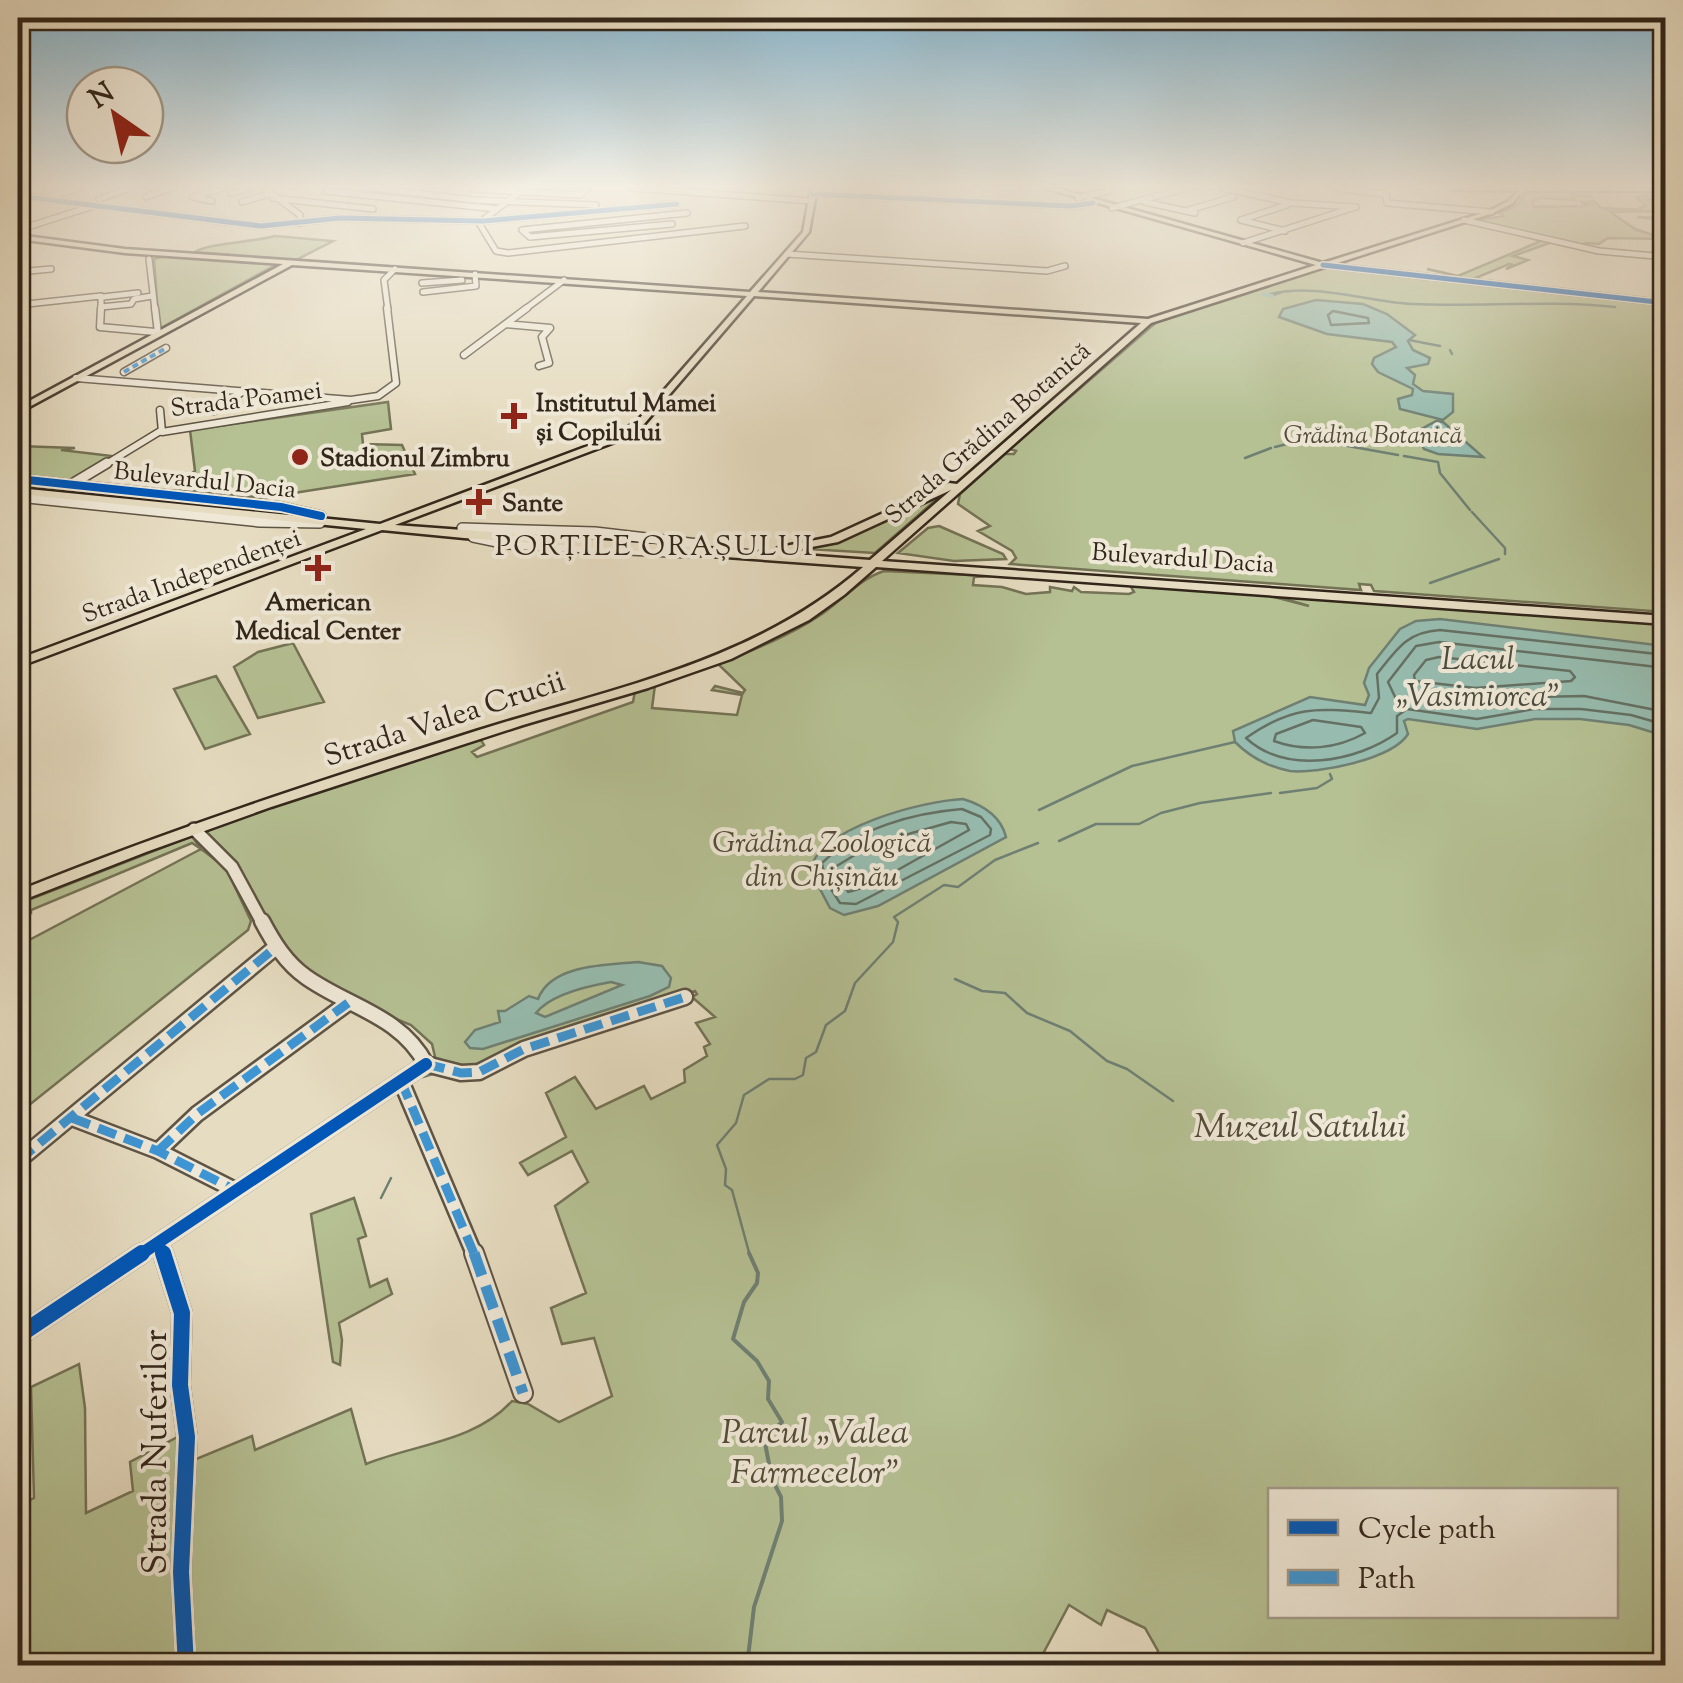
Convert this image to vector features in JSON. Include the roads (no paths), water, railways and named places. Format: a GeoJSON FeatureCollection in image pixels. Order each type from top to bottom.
{"type":"FeatureCollection","features":[{"type":"Feature","properties":{"kind":"main road"},"geometry":{"type":"LineString","coordinates":[[18,409],[283,267]]}},
{"type":"Feature","properties":{"kind":"main road"},"geometry":{"type":"LineString","coordinates":[[359,267],[1148,321]]}},
{"type":"Feature","properties":{"kind":"main road","name":"Strada Independenței"},"geometry":{"type":"LineString","coordinates":[[18,663],[625,434],[640,422],[776,267]]}},
{"type":"Feature","properties":{"kind":"main road","name":"Strada Grădina Botanică"},"geometry":{"type":"LineString","coordinates":[[876,562],[1148,321],[1318,267]]}},
{"type":"Feature","properties":{"kind":"main road"},"geometry":{"type":"LineString","coordinates":[[778,554],[834,540],[970,477]]}},
{"type":"Feature","properties":{"kind":"main road","name":"Bulevardul Dacia"},"geometry":{"type":"LineString","coordinates":[[18,488],[380,529],[1666,617]]}},
{"type":"Feature","properties":{"kind":"main road","name":"Bulevardul Dacia"},"geometry":{"type":"LineString","coordinates":[[320,520],[463,532]]}},
{"type":"Feature","properties":{"kind":"main road","name":"Strada Valea Crucii"},"geometry":{"type":"LineString","coordinates":[[18,897],[194,829],[738,650],[799,622],[876,562]]}},
{"type":"Feature","properties":{"kind":"street"},"geometry":{"type":"LineString","coordinates":[[102,296],[100,327],[158,332],[150,267]]}},
{"type":"Feature","properties":{"kind":"street"},"geometry":{"type":"LineString","coordinates":[[968,267],[1047,272],[1065,267]]}},
{"type":"Feature","properties":{"kind":"street"},"geometry":{"type":"LineString","coordinates":[[1337,267],[1666,303]]}},
{"type":"Feature","properties":{"kind":"street"},"geometry":{"type":"LineString","coordinates":[[18,272],[51,268]]}},
{"type":"Feature","properties":{"kind":"street"},"geometry":{"type":"LineString","coordinates":[[84,376],[351,400],[378,396],[396,383],[384,281],[395,269]]}},
{"type":"Feature","properties":{"kind":"street"},"geometry":{"type":"LineString","coordinates":[[422,283],[473,276],[478,284],[424,292]]}},
{"type":"Feature","properties":{"kind":"street"},"geometry":{"type":"LineString","coordinates":[[464,356],[564,280]]}},
{"type":"Feature","properties":{"kind":"street"},"geometry":{"type":"LineString","coordinates":[[18,306],[152,294]]}},
{"type":"Feature","properties":{"kind":"street"},"geometry":{"type":"LineString","coordinates":[[101,308],[152,294]]}},
{"type":"Feature","properties":{"kind":"street"},"geometry":{"type":"LineString","coordinates":[[506,324],[550,328],[542,336],[549,363],[539,366]]}},
{"type":"Feature","properties":{"kind":"street"},"geometry":{"type":"LineString","coordinates":[[124,372],[166,348]]}},
{"type":"Feature","properties":{"kind":"street"},"geometry":{"type":"LineString","coordinates":[[214,411],[245,390]]}},
{"type":"Feature","properties":{"kind":"street","name":"Strada Poamei"},"geometry":{"type":"LineString","coordinates":[[160,410],[162,430],[345,405],[351,400]]}},
{"type":"Feature","properties":{"kind":"street"},"geometry":{"type":"LineString","coordinates":[[71,485],[162,430]]}},
{"type":"Feature","properties":{"kind":"street","name":"Bulevardul Dacia"},"geometry":{"type":"LineString","coordinates":[[18,488],[71,485],[292,508],[320,520]]}},
{"type":"Feature","properties":{"kind":"street"},"geometry":{"type":"LineString","coordinates":[[194,829],[206,846],[233,868],[276,946],[300,974],[348,1003],[402,1028],[420,1045],[426,1064]]}},
{"type":"Feature","properties":{"kind":"street"},"geometry":{"type":"LineString","coordinates":[[18,1161],[276,946]]}},
{"type":"Feature","properties":{"kind":"street"},"geometry":{"type":"LineString","coordinates":[[426,1064],[461,1074],[479,1072],[524,1049],[685,997]]}},
{"type":"Feature","properties":{"kind":"street"},"geometry":{"type":"LineString","coordinates":[[158,1151],[198,1114],[298,1044],[348,1003]]}},
{"type":"Feature","properties":{"kind":"street"},"geometry":{"type":"LineString","coordinates":[[18,1336],[233,1189],[426,1064]]}},
{"type":"Feature","properties":{"kind":"street"},"geometry":{"type":"LineString","coordinates":[[401,1081],[435,1150],[468,1234],[523,1393]]}},
{"type":"Feature","properties":{"kind":"street"},"geometry":{"type":"LineString","coordinates":[[72,1118],[158,1151],[233,1189]]}},
{"type":"Feature","properties":{"kind":"street","name":"Strada Nuferilor"},"geometry":{"type":"LineString","coordinates":[[157,1244],[165,1256],[182,1313],[180,1386],[187,1436],[181,1572],[186,1666]]}},
{"type":"Feature","properties":{"kind":"water"},"geometry":{"type":"Polygon","coordinates":[[[1316,300],[1363,304],[1387,314],[1415,335],[1408,341],[1413,350],[1430,358],[1428,364],[1407,368],[1415,375],[1413,384],[1423,391],[1453,394],[1453,412],[1443,420],[1400,409],[1398,399],[1412,395],[1413,389],[1378,372],[1372,364],[1374,358],[1396,347],[1392,342],[1327,334],[1279,317],[1283,309],[1316,300]]]}},
{"type":"Feature","properties":{"kind":"water"},"geometry":{"type":"Polygon","coordinates":[[[1436,421],[1443,422],[1483,457],[1438,454],[1424,449],[1416,432],[1436,421]]]}},
{"type":"Feature","properties":{"kind":"water","name":"Lacul „Vasimiorca”"},"geometry":{"type":"Polygon","coordinates":[[[1440,619],[1665,646],[1665,736],[1629,725],[1580,719],[1535,719],[1477,729],[1408,719],[1404,721],[1408,734],[1387,751],[1354,763],[1302,771],[1267,764],[1235,742],[1233,731],[1310,697],[1365,705],[1369,695],[1364,683],[1369,668],[1400,629],[1416,621],[1440,619]]]}},
{"type":"Feature","properties":{"kind":"water"},"geometry":{"type":"Polygon","coordinates":[[[963,799],[990,813],[1006,837],[878,906],[844,915],[830,908],[810,870],[832,841],[875,819],[963,799]]]}},
{"type":"Feature","properties":{"kind":"water"},"geometry":{"type":"Polygon","coordinates":[[[638,962],[662,966],[671,978],[669,987],[483,1049],[470,1048],[465,1042],[475,1030],[500,1022],[498,1011],[505,1011],[529,996],[538,999],[545,987],[567,973],[638,962]],[[611,982],[570,992],[536,1013],[545,1017],[622,985],[611,982]]]}},
{"type":"Feature","properties":{"kind":"waterway"},"geometry":{"type":"LineString","coordinates":[[1266,295],[1280,293]]}},
{"type":"Feature","properties":{"kind":"waterway"},"geometry":{"type":"LineString","coordinates":[[1270,296],[1280,293]]}},
{"type":"Feature","properties":{"kind":"waterway"},"geometry":{"type":"LineString","coordinates":[[1280,293],[1339,294],[1412,304],[1615,307]]}},
{"type":"Feature","properties":{"kind":"waterway"},"geometry":{"type":"LineString","coordinates":[[1263,294],[1272,296]]}},
{"type":"Feature","properties":{"kind":"waterway"},"geometry":{"type":"LineString","coordinates":[[1409,340],[1440,346]]}},
{"type":"Feature","properties":{"kind":"waterway"},"geometry":{"type":"LineString","coordinates":[[1450,350],[1452,354]]}},
{"type":"Feature","properties":{"kind":"waterway"},"geometry":{"type":"LineString","coordinates":[[1328,442],[1331,444],[1324,443],[1328,442]]}},
{"type":"Feature","properties":{"kind":"waterway"},"geometry":{"type":"LineString","coordinates":[[1275,447],[1291,443]]}},
{"type":"Feature","properties":{"kind":"waterway"},"geometry":{"type":"LineString","coordinates":[[1299,443],[1324,443]]}},
{"type":"Feature","properties":{"kind":"waterway"},"geometry":{"type":"LineString","coordinates":[[1331,443],[1398,455]]}},
{"type":"Feature","properties":{"kind":"waterway"},"geometry":{"type":"LineString","coordinates":[[1245,458],[1271,448]]}},
{"type":"Feature","properties":{"kind":"waterway"},"geometry":{"type":"LineString","coordinates":[[1404,456],[1438,462],[1440,473],[1470,510]]}},
{"type":"Feature","properties":{"kind":"waterway"},"geometry":{"type":"LineString","coordinates":[[1472,512],[1505,548],[1505,554]]}},
{"type":"Feature","properties":{"kind":"waterway"},"geometry":{"type":"LineString","coordinates":[[1430,583],[1499,559]]}},
{"type":"Feature","properties":{"kind":"waterway"},"geometry":{"type":"LineString","coordinates":[[1039,810],[1132,766],[1235,742]]}},
{"type":"Feature","properties":{"kind":"waterway"},"geometry":{"type":"LineString","coordinates":[[1280,793],[1317,788],[1332,779],[1330,774]]}},
{"type":"Feature","properties":{"kind":"waterway"},"geometry":{"type":"LineString","coordinates":[[1059,841],[1096,824],[1139,824],[1161,813],[1200,803],[1271,793]]}},
{"type":"Feature","properties":{"kind":"waterway"},"geometry":{"type":"LineString","coordinates":[[749,1254],[732,1190],[725,1185],[726,1169],[717,1145],[736,1123],[744,1095],[769,1079],[795,1079],[803,1075],[806,1058],[816,1052],[826,1025],[845,1011],[855,983],[893,942],[898,922],[894,917],[944,885],[958,887],[995,860],[1038,843]]}},
{"type":"Feature","properties":{"kind":"waterway"},"geometry":{"type":"LineString","coordinates":[[955,979],[982,991],[1005,993],[1027,1013],[1070,1031],[1107,1061],[1127,1069],[1173,1101]]}},
{"type":"Feature","properties":{"kind":"waterway"},"geometry":{"type":"LineString","coordinates":[[471,1066],[479,1063]]}},
{"type":"Feature","properties":{"kind":"waterway"},"geometry":{"type":"LineString","coordinates":[[423,1077],[436,1073]]}},
{"type":"Feature","properties":{"kind":"waterway"},"geometry":{"type":"LineString","coordinates":[[381,1198],[391,1178]]}},
{"type":"Feature","properties":{"kind":"waterway"},"geometry":{"type":"LineString","coordinates":[[747,1666],[754,1607],[782,1521],[781,1497],[772,1479],[764,1438],[782,1422],[768,1399],[769,1381],[757,1361],[733,1339],[744,1302],[757,1283],[758,1273],[749,1254]]}},
{"type":"Feature","properties":{"kind":"place","name":"Institutul Mamei și Copilului"},"geometry":{"type":"Point","coordinates":[514,416]}},
{"type":"Feature","properties":{"kind":"place","name":"Stadionul Zimbru"},"geometry":{"type":"Point","coordinates":[300,457]}},
{"type":"Feature","properties":{"kind":"place","name":"Sante"},"geometry":{"type":"Point","coordinates":[479,502]}},
{"type":"Feature","properties":{"kind":"place","name":"American Medical Center"},"geometry":{"type":"Point","coordinates":[318,568]}},
{"type":"Feature","properties":{"kind":"district","name":"PORȚILE ORAȘULUI"},"geometry":{"type":"Point","coordinates":[655,545]}},
{"type":"Feature","properties":{"kind":"park label","name":"Grădina Botanică"},"geometry":{"type":"Point","coordinates":[1373,434]}},
{"type":"Feature","properties":{"kind":"park label","name":"Grădina Zoologică din Chișinău"},"geometry":{"type":"Point","coordinates":[822,859]}},
{"type":"Feature","properties":{"kind":"park label","name":"Muzeul Satului"},"geometry":{"type":"Point","coordinates":[1300,1125]}},
{"type":"Feature","properties":{"kind":"park label","name":"Parcul „Valea Farmecelor”"},"geometry":{"type":"Point","coordinates":[815,1451]}}]}
